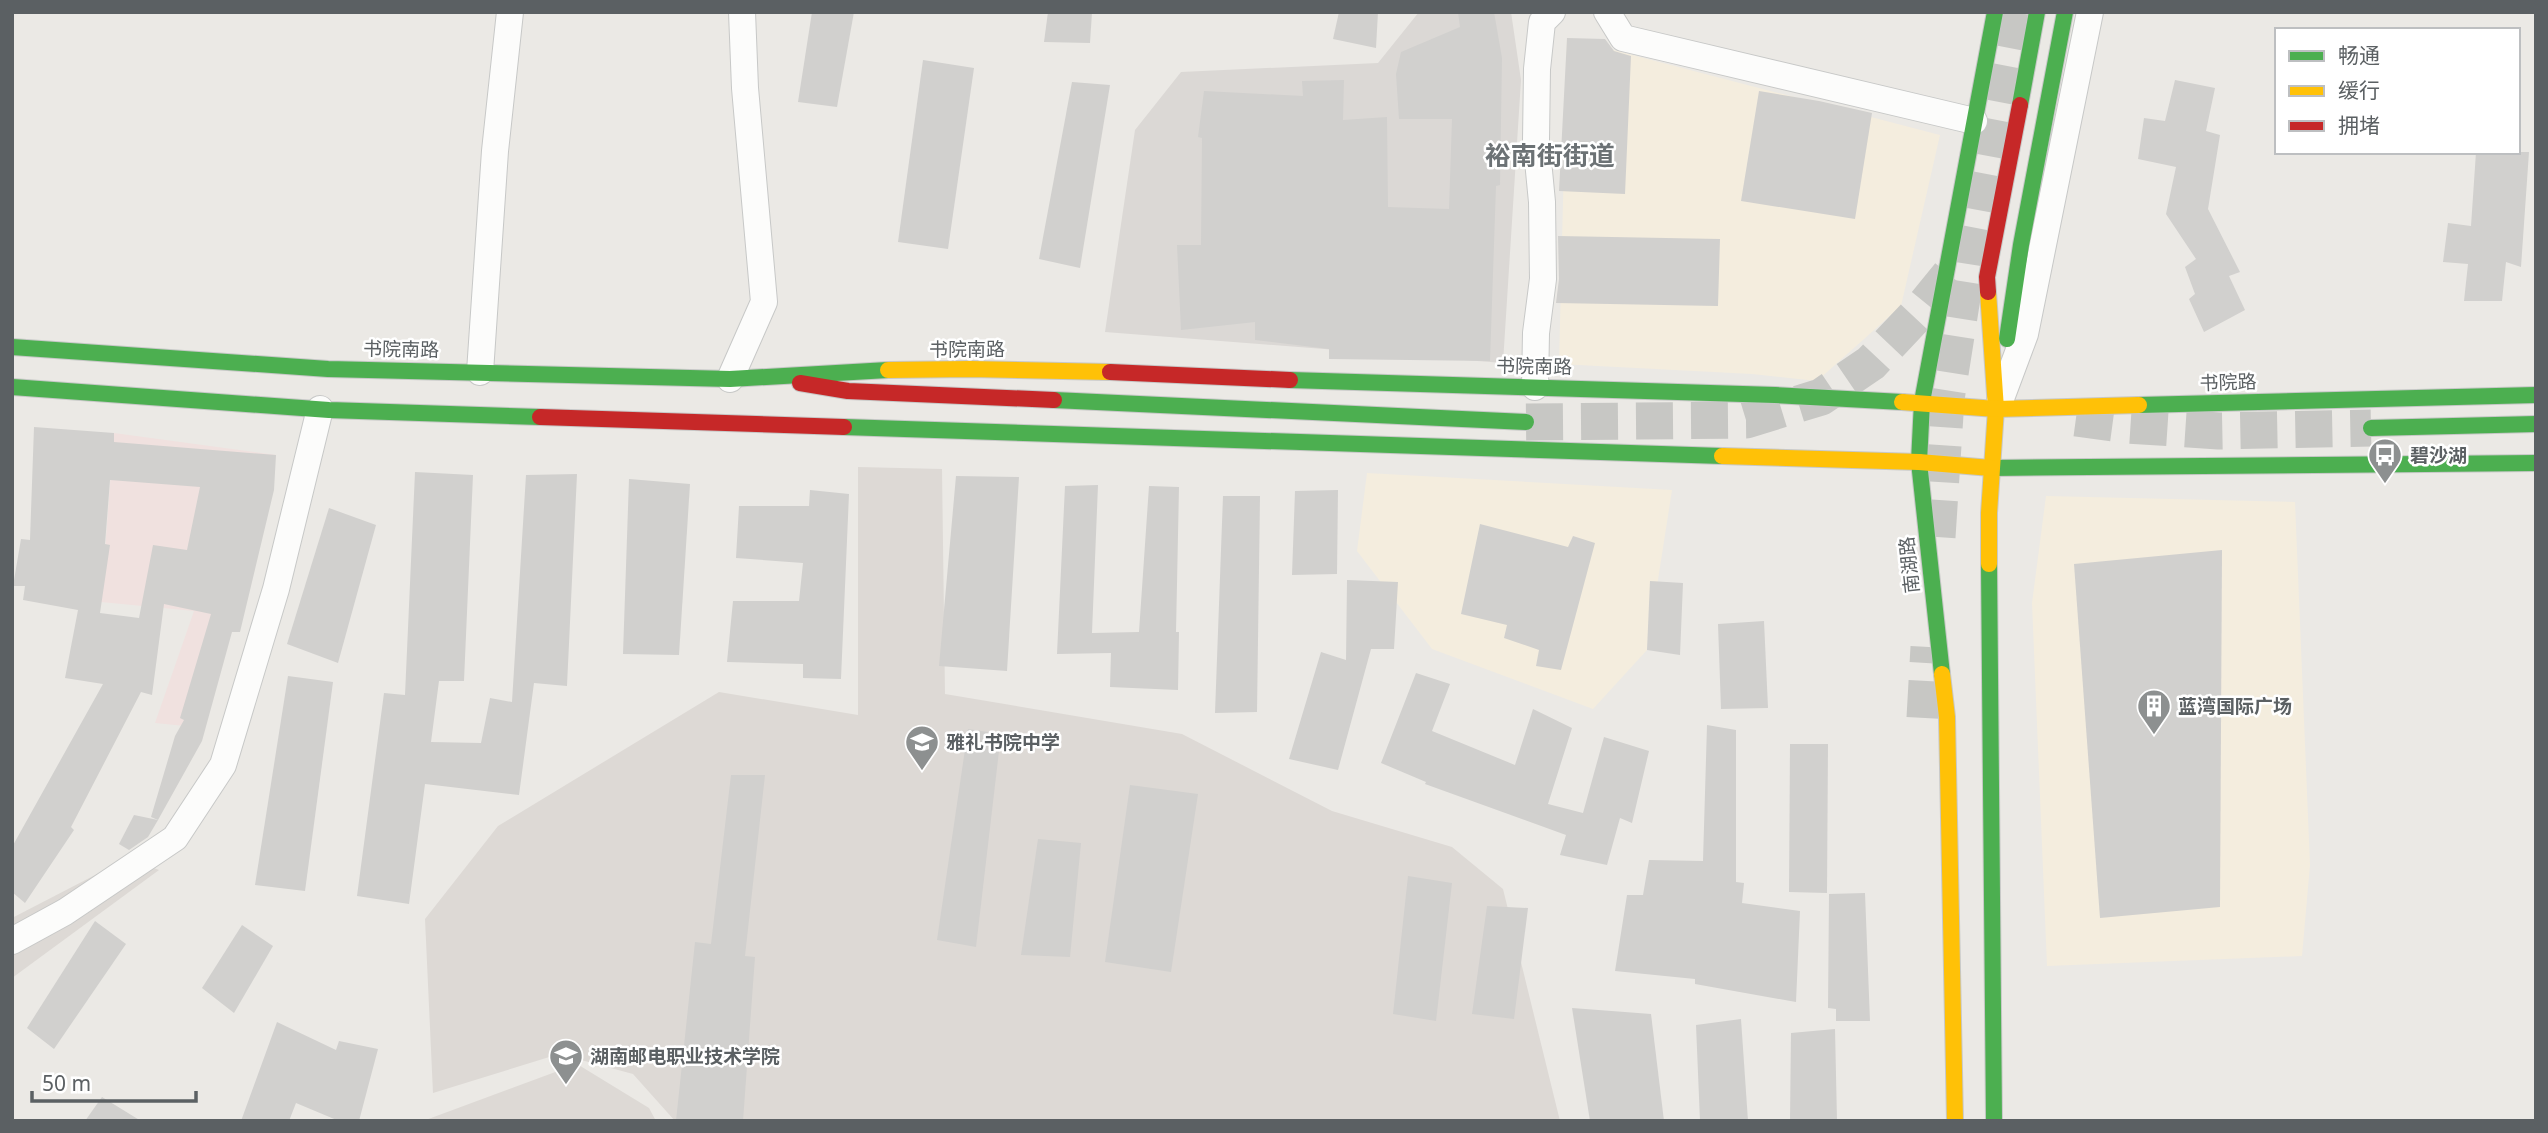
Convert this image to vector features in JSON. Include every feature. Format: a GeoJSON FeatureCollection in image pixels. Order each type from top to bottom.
{"type":"FeatureCollection","features":[{"type":"Feature","properties":{"kind":"main road","name":"南湖路"},"geometry":{"type":"LineString","coordinates":[[1955,1121],[1947,717],[1919,462],[1922,402],[1995,12]]}},
{"type":"Feature","properties":{"kind":"main road"},"geometry":{"type":"LineString","coordinates":[[1996,409],[1987,277],[2037,12]]}},
{"type":"Feature","properties":{"kind":"main road"},"geometry":{"type":"LineString","coordinates":[[1994,1121],[1989,513],[1991,468],[1996,409],[2021,245],[2065,12]]}},
{"type":"Feature","properties":{"kind":"main road","name":"书院南路"},"geometry":{"type":"LineString","coordinates":[[12,347],[328,369],[730,379],[907,369],[1050,370],[1922,402]]}},
{"type":"Feature","properties":{"kind":"main road"},"geometry":{"type":"LineString","coordinates":[[771,378],[848,391],[1526,422]]}},
{"type":"Feature","properties":{"kind":"main road"},"geometry":{"type":"LineString","coordinates":[[12,387],[320,410],[1919,462],[1991,468],[2536,463]]}},
{"type":"Feature","properties":{"kind":"main road","name":"书院路"},"geometry":{"type":"LineString","coordinates":[[1922,402],[1996,409],[2536,395]]}},
{"type":"Feature","properties":{"kind":"main road"},"geometry":{"type":"LineString","coordinates":[[2371,428],[2536,424]]}},
{"type":"Feature","properties":{"kind":"street"},"geometry":{"type":"LineString","coordinates":[[481,372],[495,150],[510,12]]}},
{"type":"Feature","properties":{"kind":"street"},"geometry":{"type":"LineString","coordinates":[[730,379],[764,302],[745,88],[742,12]]}},
{"type":"Feature","properties":{"kind":"street"},"geometry":{"type":"LineString","coordinates":[[1535,387],[1536,333],[1543,279],[1542,202],[1536,139],[1537,69],[1542,22],[1552,12]]}},
{"type":"Feature","properties":{"kind":"street"},"geometry":{"type":"LineString","coordinates":[[1607,12],[1623,38],[1632,41],[1975,121]]}},
{"type":"Feature","properties":{"kind":"street"},"geometry":{"type":"LineString","coordinates":[[1996,409],[2025,334],[2090,12]]}},
{"type":"Feature","properties":{"kind":"street"},"geometry":{"type":"LineString","coordinates":[[12,941],[65,912],[175,838],[223,765],[276,589],[320,410]]}},
{"type":"Feature","properties":{"kind":"shaded area"},"geometry":{"type":"Polygon","coordinates":[[[1419,12],[1511,12],[1521,80],[1503,363],[1105,332],[1135,130],[1181,72],[1378,63],[1419,12]]]}},
{"type":"Feature","properties":{"kind":"shaded area"},"geometry":{"type":"Polygon","coordinates":[[[1567,38],[1940,135],[1901,306],[1817,381],[1752,374],[1559,364],[1567,38]]]}},
{"type":"Feature","properties":{"kind":"shaded area"},"geometry":{"type":"Polygon","coordinates":[[[114,433],[276,455],[205,728],[155,723],[194,611],[101,602],[114,433]]]}},
{"type":"Feature","properties":{"kind":"shaded area","name":"雅礼书院中学"},"geometry":{"type":"Polygon","coordinates":[[[858,467],[942,469],[945,694],[1182,734],[1332,811],[1452,847],[1503,889],[1560,1121],[675,1121],[633,1074],[559,1054],[433,1093],[425,919],[498,826],[719,692],[858,715],[858,467]]]}},
{"type":"Feature","properties":{"kind":"shaded area"},"geometry":{"type":"Polygon","coordinates":[[[1367,473],[1672,490],[1647,650],[1593,709],[1432,649],[1357,551],[1367,473]]]}},
{"type":"Feature","properties":{"kind":"shaded area"},"geometry":{"type":"Polygon","coordinates":[[[2046,496],[2295,502],[2310,865],[2302,956],[2047,966],[2032,603],[2046,496]]]}},
{"type":"Feature","properties":{"kind":"shaded area"},"geometry":{"type":"Polygon","coordinates":[[[128,858],[159,870],[12,978],[12,918],[128,858]]]}},
{"type":"Feature","properties":{"kind":"shaded area","name":"湖南邮电职业技术学院"},"geometry":{"type":"Polygon","coordinates":[[[577,1064],[649,1108],[656,1121],[423,1121],[577,1064]]]}},
{"type":"Feature","properties":{"kind":"building"},"geometry":{"type":"Polygon","coordinates":[[[812,12],[854,12],[837,107],[798,102],[812,12]]]}},
{"type":"Feature","properties":{"kind":"building"},"geometry":{"type":"Polygon","coordinates":[[[1048,12],[1092,12],[1090,43],[1044,42],[1048,12]]]}},
{"type":"Feature","properties":{"kind":"building"},"geometry":{"type":"Polygon","coordinates":[[[1339,12],[1378,12],[1376,48],[1333,39],[1339,12]]]}},
{"type":"Feature","properties":{"kind":"building"},"geometry":{"type":"Polygon","coordinates":[[[1458,12],[1494,12],[1502,58],[1500,185],[1496,186],[1490,361],[1329,359],[1329,349],[1255,340],[1255,322],[1181,330],[1177,245],[1201,245],[1202,138],[1198,137],[1204,91],[1303,96],[1302,81],[1344,80],[1343,120],[1387,117],[1388,207],[1449,209],[1452,119],[1399,119],[1396,74],[1401,52],[1460,27],[1458,12]]]}},
{"type":"Feature","properties":{"kind":"building"},"geometry":{"type":"Polygon","coordinates":[[[1567,38],[1605,39],[1614,51],[1631,56],[1625,194],[1559,191],[1567,38]]]}},
{"type":"Feature","properties":{"kind":"building"},"geometry":{"type":"Polygon","coordinates":[[[923,60],[974,68],[948,249],[898,242],[923,60]]]}},
{"type":"Feature","properties":{"kind":"building"},"geometry":{"type":"Polygon","coordinates":[[[2175,80],[2215,88],[2206,131],[2220,135],[2208,209],[2240,272],[2229,276],[2245,310],[2204,332],[2189,299],[2195,294],[2185,267],[2196,259],[2166,214],[2176,167],[2138,159],[2144,118],[2165,121],[2175,80]]]}},
{"type":"Feature","properties":{"kind":"building"},"geometry":{"type":"Polygon","coordinates":[[[1072,82],[1110,85],[1080,268],[1039,259],[1072,82]]]}},
{"type":"Feature","properties":{"kind":"building"},"geometry":{"type":"Polygon","coordinates":[[[1759,91],[1872,113],[1855,219],[1741,201],[1759,91]]]}},
{"type":"Feature","properties":{"kind":"building"},"geometry":{"type":"Polygon","coordinates":[[[2529,152],[2521,267],[2506,262],[2502,301],[2464,301],[2468,264],[2443,262],[2448,223],[2471,226],[2476,154],[2529,152]]]}},
{"type":"Feature","properties":{"kind":"building"},"geometry":{"type":"Polygon","coordinates":[[[1558,236],[1720,239],[1718,306],[1556,303],[1559,279],[1558,236]]]}},
{"type":"Feature","properties":{"kind":"building"},"geometry":{"type":"Polygon","coordinates":[[[34,427],[114,433],[114,442],[276,455],[274,490],[240,632],[232,632],[202,741],[158,820],[151,817],[175,736],[184,720],[180,718],[211,614],[164,604],[152,695],[141,692],[71,827],[74,830],[25,903],[12,892],[12,847],[103,684],[65,678],[78,610],[23,600],[25,586],[13,586],[21,539],[30,540],[34,427]],[[110,480],[105,544],[110,545],[100,613],[139,618],[153,545],[187,550],[200,487],[110,480]]]}},
{"type":"Feature","properties":{"kind":"building"},"geometry":{"type":"Polygon","coordinates":[[[415,472],[473,475],[464,681],[439,681],[431,742],[481,743],[490,698],[512,702],[526,475],[577,474],[567,686],[534,683],[519,795],[425,784],[409,904],[357,896],[384,693],[405,695],[415,472]]]}},
{"type":"Feature","properties":{"kind":"building"},"geometry":{"type":"Polygon","coordinates":[[[956,476],[1019,477],[1007,671],[939,666],[956,476]]]}},
{"type":"Feature","properties":{"kind":"building"},"geometry":{"type":"Polygon","coordinates":[[[629,479],[690,484],[679,655],[623,654],[629,479]]]}},
{"type":"Feature","properties":{"kind":"building"},"geometry":{"type":"Polygon","coordinates":[[[1098,485],[1092,633],[1139,632],[1149,486],[1179,487],[1176,632],[1179,632],[1178,690],[1110,687],[1111,653],[1057,654],[1065,486],[1098,485]]]}},
{"type":"Feature","properties":{"kind":"building"},"geometry":{"type":"Polygon","coordinates":[[[810,490],[849,494],[841,679],[803,678],[803,664],[727,662],[733,601],[799,601],[803,563],[736,558],[739,506],[809,506],[810,490]]]}},
{"type":"Feature","properties":{"kind":"building"},"geometry":{"type":"Polygon","coordinates":[[[1338,490],[1337,574],[1292,575],[1295,491],[1338,490]]]}},
{"type":"Feature","properties":{"kind":"building"},"geometry":{"type":"Polygon","coordinates":[[[1223,496],[1260,496],[1257,712],[1215,713],[1223,496]]]}},
{"type":"Feature","properties":{"kind":"building"},"geometry":{"type":"Polygon","coordinates":[[[329,508],[376,525],[338,663],[287,644],[329,508]]]}},
{"type":"Feature","properties":{"kind":"building"},"geometry":{"type":"Polygon","coordinates":[[[1480,524],[1568,547],[1573,536],[1595,543],[1561,670],[1536,666],[1539,650],[1504,638],[1507,625],[1461,614],[1480,524]]]}},
{"type":"Feature","properties":{"kind":"building","name":"蓝湾国际广场"},"geometry":{"type":"Polygon","coordinates":[[[2222,550],[2220,907],[2100,918],[2074,564],[2222,550]]]}},
{"type":"Feature","properties":{"kind":"building"},"geometry":{"type":"Polygon","coordinates":[[[1347,580],[1398,582],[1394,649],[1371,649],[1338,770],[1289,759],[1321,652],[1346,660],[1347,580]]]}},
{"type":"Feature","properties":{"kind":"building"},"geometry":{"type":"Polygon","coordinates":[[[1650,581],[1683,583],[1680,655],[1647,650],[1650,581]]]}},
{"type":"Feature","properties":{"kind":"building"},"geometry":{"type":"Polygon","coordinates":[[[1764,621],[1768,708],[1721,709],[1718,624],[1764,621]]]}},
{"type":"Feature","properties":{"kind":"building"},"geometry":{"type":"Polygon","coordinates":[[[1416,673],[1450,684],[1432,731],[1515,765],[1533,709],[1572,728],[1548,804],[1583,813],[1604,737],[1649,751],[1632,823],[1620,818],[1607,865],[1560,855],[1566,835],[1425,784],[1426,782],[1381,763],[1416,673]]]}},
{"type":"Feature","properties":{"kind":"building"},"geometry":{"type":"Polygon","coordinates":[[[288,676],[333,682],[305,891],[255,885],[288,676]]]}},
{"type":"Feature","properties":{"kind":"building"},"geometry":{"type":"Polygon","coordinates":[[[1707,725],[1736,730],[1736,882],[1744,883],[1742,903],[1800,911],[1796,1002],[1695,984],[1695,979],[1615,971],[1627,895],[1643,895],[1649,860],[1703,861],[1707,725]]]}},
{"type":"Feature","properties":{"kind":"building"},"geometry":{"type":"Polygon","coordinates":[[[968,729],[1001,734],[976,947],[937,940],[968,729]]]}},
{"type":"Feature","properties":{"kind":"building"},"geometry":{"type":"Polygon","coordinates":[[[1790,744],[1828,744],[1827,893],[1789,892],[1790,744]]]}},
{"type":"Feature","properties":{"kind":"building"},"geometry":{"type":"Polygon","coordinates":[[[731,775],[765,775],[745,956],[755,957],[743,1121],[676,1121],[695,942],[711,944],[731,775]]]}},
{"type":"Feature","properties":{"kind":"building"},"geometry":{"type":"Polygon","coordinates":[[[1130,785],[1198,794],[1171,972],[1105,962],[1130,785]]]}},
{"type":"Feature","properties":{"kind":"building"},"geometry":{"type":"Polygon","coordinates":[[[134,815],[158,820],[148,837],[129,850],[119,844],[134,815]]]}},
{"type":"Feature","properties":{"kind":"building"},"geometry":{"type":"Polygon","coordinates":[[[1038,839],[1081,843],[1070,957],[1021,955],[1038,839]]]}},
{"type":"Feature","properties":{"kind":"building"},"geometry":{"type":"Polygon","coordinates":[[[1408,876],[1452,883],[1436,1021],[1393,1014],[1408,876]]]}},
{"type":"Feature","properties":{"kind":"building"},"geometry":{"type":"Polygon","coordinates":[[[1865,893],[1870,1021],[1836,1021],[1836,1009],[1828,1008],[1829,894],[1865,893]]]}},
{"type":"Feature","properties":{"kind":"building"},"geometry":{"type":"Polygon","coordinates":[[[1487,906],[1528,908],[1514,1019],[1472,1014],[1487,906]]]}},
{"type":"Feature","properties":{"kind":"building"},"geometry":{"type":"Polygon","coordinates":[[[95,921],[126,944],[54,1049],[27,1028],[95,921]]]}},
{"type":"Feature","properties":{"kind":"building"},"geometry":{"type":"Polygon","coordinates":[[[242,925],[273,946],[234,1013],[202,988],[242,925]]]}},
{"type":"Feature","properties":{"kind":"building"},"geometry":{"type":"Polygon","coordinates":[[[1572,1008],[1651,1014],[1664,1121],[1590,1121],[1572,1008]]]}},
{"type":"Feature","properties":{"kind":"building"},"geometry":{"type":"Polygon","coordinates":[[[1741,1019],[1748,1121],[1700,1121],[1696,1025],[1741,1019]]]}},
{"type":"Feature","properties":{"kind":"building"},"geometry":{"type":"Polygon","coordinates":[[[277,1022],[336,1050],[339,1041],[378,1049],[359,1121],[339,1121],[296,1103],[289,1121],[241,1121],[277,1022]]]}},
{"type":"Feature","properties":{"kind":"building"},"geometry":{"type":"Polygon","coordinates":[[[1835,1029],[1837,1121],[1790,1121],[1791,1033],[1835,1029]]]}},
{"type":"Feature","properties":{"kind":"building"},"geometry":{"type":"Polygon","coordinates":[[[102,1097],[141,1121],[85,1121],[102,1097]]]}},
{"type":"Feature","properties":{"kind":"tunnel"},"geometry":{"type":"LineString","coordinates":[[1937,537],[1946,399],[1969,253],[2015,12]]}},
{"type":"Feature","properties":{"kind":"tunnel"},"geometry":{"type":"LineString","coordinates":[[1526,422],[1746,420],[1821,397],[1871,363],[1921,310],[1952,272]]}},
{"type":"Feature","properties":{"kind":"tunnel"},"geometry":{"type":"LineString","coordinates":[[2076,418],[2128,425],[2219,431],[2371,428]]}},
{"type":"Feature","properties":{"kind":"tunnel"},"geometry":{"type":"LineString","coordinates":[[1925,718],[1929,647]]}},
{"type":"Feature","properties":{"kind":"traffic: fast"},"geometry":{"type":"LineString","coordinates":[[1942,674],[1919,462],[1922,402],[1995,12]]}},
{"type":"Feature","properties":{"kind":"traffic: fast"},"geometry":{"type":"LineString","coordinates":[[2020,105],[2037,12]]}},
{"type":"Feature","properties":{"kind":"traffic: fast"},"geometry":{"type":"LineString","coordinates":[[2007,339],[2021,245],[2065,12]]}},
{"type":"Feature","properties":{"kind":"traffic: fast"},"geometry":{"type":"LineString","coordinates":[[12,347],[328,369],[730,379],[888,370]]}},
{"type":"Feature","properties":{"kind":"traffic: fast"},"geometry":{"type":"LineString","coordinates":[[1290,380],[1775,395],[1902,402]]}},
{"type":"Feature","properties":{"kind":"traffic: fast"},"geometry":{"type":"LineString","coordinates":[[12,387],[329,410],[540,417]]}},
{"type":"Feature","properties":{"kind":"traffic: fast"},"geometry":{"type":"LineString","coordinates":[[2139,405],[2536,395]]}},
{"type":"Feature","properties":{"kind":"traffic: fast"},"geometry":{"type":"LineString","coordinates":[[1054,400],[1526,422]]}},
{"type":"Feature","properties":{"kind":"traffic: fast"},"geometry":{"type":"LineString","coordinates":[[2371,428],[2536,424]]}},
{"type":"Feature","properties":{"kind":"traffic: fast"},"geometry":{"type":"LineString","coordinates":[[844,427],[1722,456]]}},
{"type":"Feature","properties":{"kind":"traffic: fast"},"geometry":{"type":"LineString","coordinates":[[1991,468],[2536,463]]}},
{"type":"Feature","properties":{"kind":"traffic: fast"},"geometry":{"type":"LineString","coordinates":[[1989,564],[1994,1121]]}},
{"type":"Feature","properties":{"kind":"traffic: slow"},"geometry":{"type":"LineString","coordinates":[[1988,292],[1996,409],[1989,513],[1989,564]]}},
{"type":"Feature","properties":{"kind":"traffic: slow"},"geometry":{"type":"LineString","coordinates":[[888,370],[1110,372]]}},
{"type":"Feature","properties":{"kind":"traffic: slow"},"geometry":{"type":"LineString","coordinates":[[1902,402],[1996,409],[2139,405]]}},
{"type":"Feature","properties":{"kind":"traffic: slow"},"geometry":{"type":"LineString","coordinates":[[1722,456],[1919,462]]}},
{"type":"Feature","properties":{"kind":"traffic: slow"},"geometry":{"type":"LineString","coordinates":[[1919,462],[1991,468]]}},
{"type":"Feature","properties":{"kind":"traffic: slow"},"geometry":{"type":"LineString","coordinates":[[1942,674],[1947,717],[1955,1121]]}},
{"type":"Feature","properties":{"kind":"traffic: jam"},"geometry":{"type":"LineString","coordinates":[[1988,292],[1987,277],[2020,105]]}},
{"type":"Feature","properties":{"kind":"traffic: jam"},"geometry":{"type":"LineString","coordinates":[[1110,372],[1290,380]]}},
{"type":"Feature","properties":{"kind":"traffic: jam"},"geometry":{"type":"LineString","coordinates":[[800,383],[848,391],[1054,400]]}},
{"type":"Feature","properties":{"kind":"traffic: jam"},"geometry":{"type":"LineString","coordinates":[[540,417],[844,427]]}},
{"type":"Feature","properties":{"kind":"place","name":"碧沙湖"},"geometry":{"type":"Point","coordinates":[2385,485]}},
{"type":"Feature","properties":{"kind":"place","name":"蓝湾国际广场"},"geometry":{"type":"Point","coordinates":[2154,736]}},
{"type":"Feature","properties":{"kind":"place","name":"雅礼书院中学"},"geometry":{"type":"Point","coordinates":[922,772]}},
{"type":"Feature","properties":{"kind":"place","name":"湖南邮电职业技术学院"},"geometry":{"type":"Point","coordinates":[566,1086]}},
{"type":"Feature","properties":{"kind":"district","name":"裕南街街道"},"geometry":{"type":"Point","coordinates":[1550,156]}}]}
